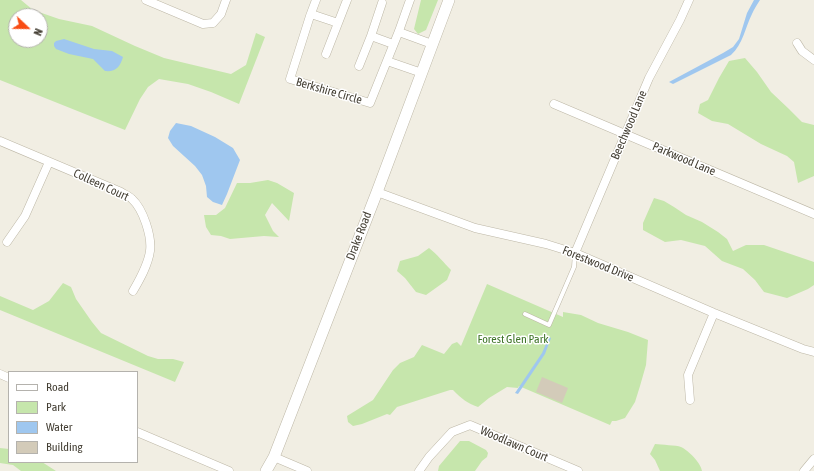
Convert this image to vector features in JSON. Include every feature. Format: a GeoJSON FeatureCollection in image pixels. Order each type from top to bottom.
{"type":"FeatureCollection","features":[{"type":"Feature","properties":{"kind":"street"},"geometry":{"type":"LineString","coordinates":[[146,0],[203,24],[213,23],[221,14],[226,0]]}},
{"type":"Feature","properties":{"kind":"street","name":"Berkshire Circle"},"geometry":{"type":"LineString","coordinates":[[316,0],[290,79],[370,103],[387,61]]}},
{"type":"Feature","properties":{"kind":"street"},"geometry":{"type":"LineString","coordinates":[[326,54],[347,0]]}},
{"type":"Feature","properties":{"kind":"street"},"geometry":{"type":"LineString","coordinates":[[410,0],[387,61],[422,73]]}},
{"type":"Feature","properties":{"kind":"street","name":"Drake Road"},"geometry":{"type":"LineString","coordinates":[[266,471],[274,457],[377,192],[449,0]]}},
{"type":"Feature","properties":{"kind":"street","name":"Beechwood Lane"},"geometry":{"type":"LineString","coordinates":[[575,253],[649,78],[680,20],[688,0]]}},
{"type":"Feature","properties":{"kind":"street"},"geometry":{"type":"LineString","coordinates":[[359,66],[382,3]]}},
{"type":"Feature","properties":{"kind":"street"},"geometry":{"type":"LineString","coordinates":[[311,14],[338,23]]}},
{"type":"Feature","properties":{"kind":"street"},"geometry":{"type":"LineString","coordinates":[[399,32],[432,44]]}},
{"type":"Feature","properties":{"kind":"street"},"geometry":{"type":"LineString","coordinates":[[371,36],[394,44]]}},
{"type":"Feature","properties":{"kind":"street"},"geometry":{"type":"LineString","coordinates":[[797,43],[802,51],[814,60]]}},
{"type":"Feature","properties":{"kind":"street","name":"Parkwood Lane"},"geometry":{"type":"LineString","coordinates":[[554,104],[814,214]]}},
{"type":"Feature","properties":{"kind":"street","name":"Colleen Court"},"geometry":{"type":"LineString","coordinates":[[0,141],[121,192],[132,199],[140,210],[147,226],[150,251],[143,273],[133,291]]}},
{"type":"Feature","properties":{"kind":"street"},"geometry":{"type":"LineString","coordinates":[[7,242],[25,216],[49,162]]}},
{"type":"Feature","properties":{"kind":"street","name":"Forestwood Drive"},"geometry":{"type":"LineString","coordinates":[[377,192],[476,228],[546,244],[575,253],[714,313],[803,349],[814,352]]}},
{"type":"Feature","properties":{"kind":"street"},"geometry":{"type":"LineString","coordinates":[[690,400],[688,375],[714,313]]}},
{"type":"Feature","properties":{"kind":"street","name":"Woodlawn Court"},"geometry":{"type":"LineString","coordinates":[[418,471],[452,432],[470,425],[578,471]]}},
{"type":"Feature","properties":{"kind":"street"},"geometry":{"type":"LineString","coordinates":[[138,432],[229,471]]}},
{"type":"Feature","properties":{"kind":"street"},"geometry":{"type":"LineString","coordinates":[[274,457],[307,471]]}},
{"type":"Feature","properties":{"kind":"street"},"geometry":{"type":"LineString","coordinates":[[804,471],[814,458]]}},
{"type":"Feature","properties":{"kind":"lane"},"geometry":{"type":"LineString","coordinates":[[525,314],[549,325],[574,267],[575,253]]}},
{"type":"Feature","properties":{"kind":"green space"},"geometry":{"type":"Polygon","coordinates":[[[0,0],[21,0],[31,8],[8,8],[8,48],[48,48],[48,15],[92,26],[164,58],[231,74],[246,65],[256,33],[265,37],[239,104],[188,84],[159,79],[148,87],[140,99],[125,130],[0,80],[0,0]]]}},
{"type":"Feature","properties":{"kind":"green space"},"geometry":{"type":"Polygon","coordinates":[[[421,0],[438,0],[426,30],[418,34],[414,29],[421,0]]]}},
{"type":"Feature","properties":{"kind":"green space"},"geometry":{"type":"Polygon","coordinates":[[[745,58],[771,92],[802,122],[814,125],[814,176],[798,183],[794,162],[787,156],[761,144],[728,124],[712,121],[698,113],[700,104],[708,100],[729,61],[745,58]]]}},
{"type":"Feature","properties":{"kind":"green space"},"geometry":{"type":"Polygon","coordinates":[[[268,180],[277,183],[294,193],[289,221],[272,203],[265,215],[273,231],[279,237],[264,236],[230,239],[211,235],[206,227],[204,215],[216,215],[225,208],[237,183],[250,183],[268,180]]]}},
{"type":"Feature","properties":{"kind":"green space"},"geometry":{"type":"Polygon","coordinates":[[[654,198],[664,201],[718,232],[727,239],[733,251],[746,245],[764,245],[814,262],[814,285],[787,298],[764,292],[755,280],[743,269],[722,261],[705,246],[681,240],[665,242],[643,230],[643,223],[654,198]]]}},
{"type":"Feature","properties":{"kind":"green space"},"geometry":{"type":"Polygon","coordinates":[[[429,248],[451,270],[447,280],[426,295],[416,292],[405,278],[397,271],[400,261],[418,256],[429,248]]]}},
{"type":"Feature","properties":{"kind":"green space"},"geometry":{"type":"Polygon","coordinates":[[[63,283],[71,287],[76,299],[101,333],[148,356],[158,359],[173,359],[184,362],[175,382],[0,310],[0,296],[33,310],[49,301],[63,283]]]}},
{"type":"Feature","properties":{"kind":"green space","name":"Forest Glen Park"},"geometry":{"type":"Polygon","coordinates":[[[487,284],[563,317],[563,312],[581,315],[598,323],[648,340],[646,365],[640,386],[635,402],[625,418],[612,421],[610,425],[519,386],[518,388],[507,387],[478,407],[459,396],[453,390],[450,390],[397,407],[390,415],[387,414],[362,424],[353,426],[348,422],[347,416],[373,400],[393,370],[400,363],[414,357],[422,345],[444,354],[452,344],[457,342],[461,346],[487,284]]]}},
{"type":"Feature","properties":{"kind":"green space"},"geometry":{"type":"Polygon","coordinates":[[[460,441],[469,441],[486,450],[488,453],[487,457],[475,471],[438,471],[439,466],[460,441]]]}},
{"type":"Feature","properties":{"kind":"green space"},"geometry":{"type":"Polygon","coordinates":[[[655,444],[672,445],[681,447],[688,451],[699,464],[702,471],[660,471],[655,460],[650,454],[655,444]]]}},
{"type":"Feature","properties":{"kind":"green space"},"geometry":{"type":"Polygon","coordinates":[[[0,448],[8,449],[8,463],[44,463],[56,471],[21,471],[13,465],[0,463],[0,448]]]}},
{"type":"Feature","properties":{"kind":"water"},"geometry":{"type":"Polygon","coordinates":[[[754,0],[760,0],[753,12],[741,41],[731,55],[673,84],[669,82],[733,47],[739,39],[747,13],[754,0]]]}},
{"type":"Feature","properties":{"kind":"water"},"geometry":{"type":"Polygon","coordinates":[[[64,39],[94,49],[112,51],[123,57],[122,61],[115,70],[105,71],[93,59],[69,54],[56,49],[54,43],[64,39]]]}},
{"type":"Feature","properties":{"kind":"water"},"geometry":{"type":"Polygon","coordinates":[[[176,123],[191,126],[215,137],[233,148],[240,160],[222,205],[213,202],[207,197],[206,186],[202,175],[195,166],[173,146],[168,138],[170,131],[176,123]]]}},
{"type":"Feature","properties":{"kind":"water"},"geometry":{"type":"Polygon","coordinates":[[[549,337],[551,338],[545,354],[518,394],[515,393],[542,353],[549,337]]]}},
{"type":"Feature","properties":{"kind":"building"},"geometry":{"type":"Polygon","coordinates":[[[542,377],[568,388],[562,403],[536,392],[542,377]]]}}]}
